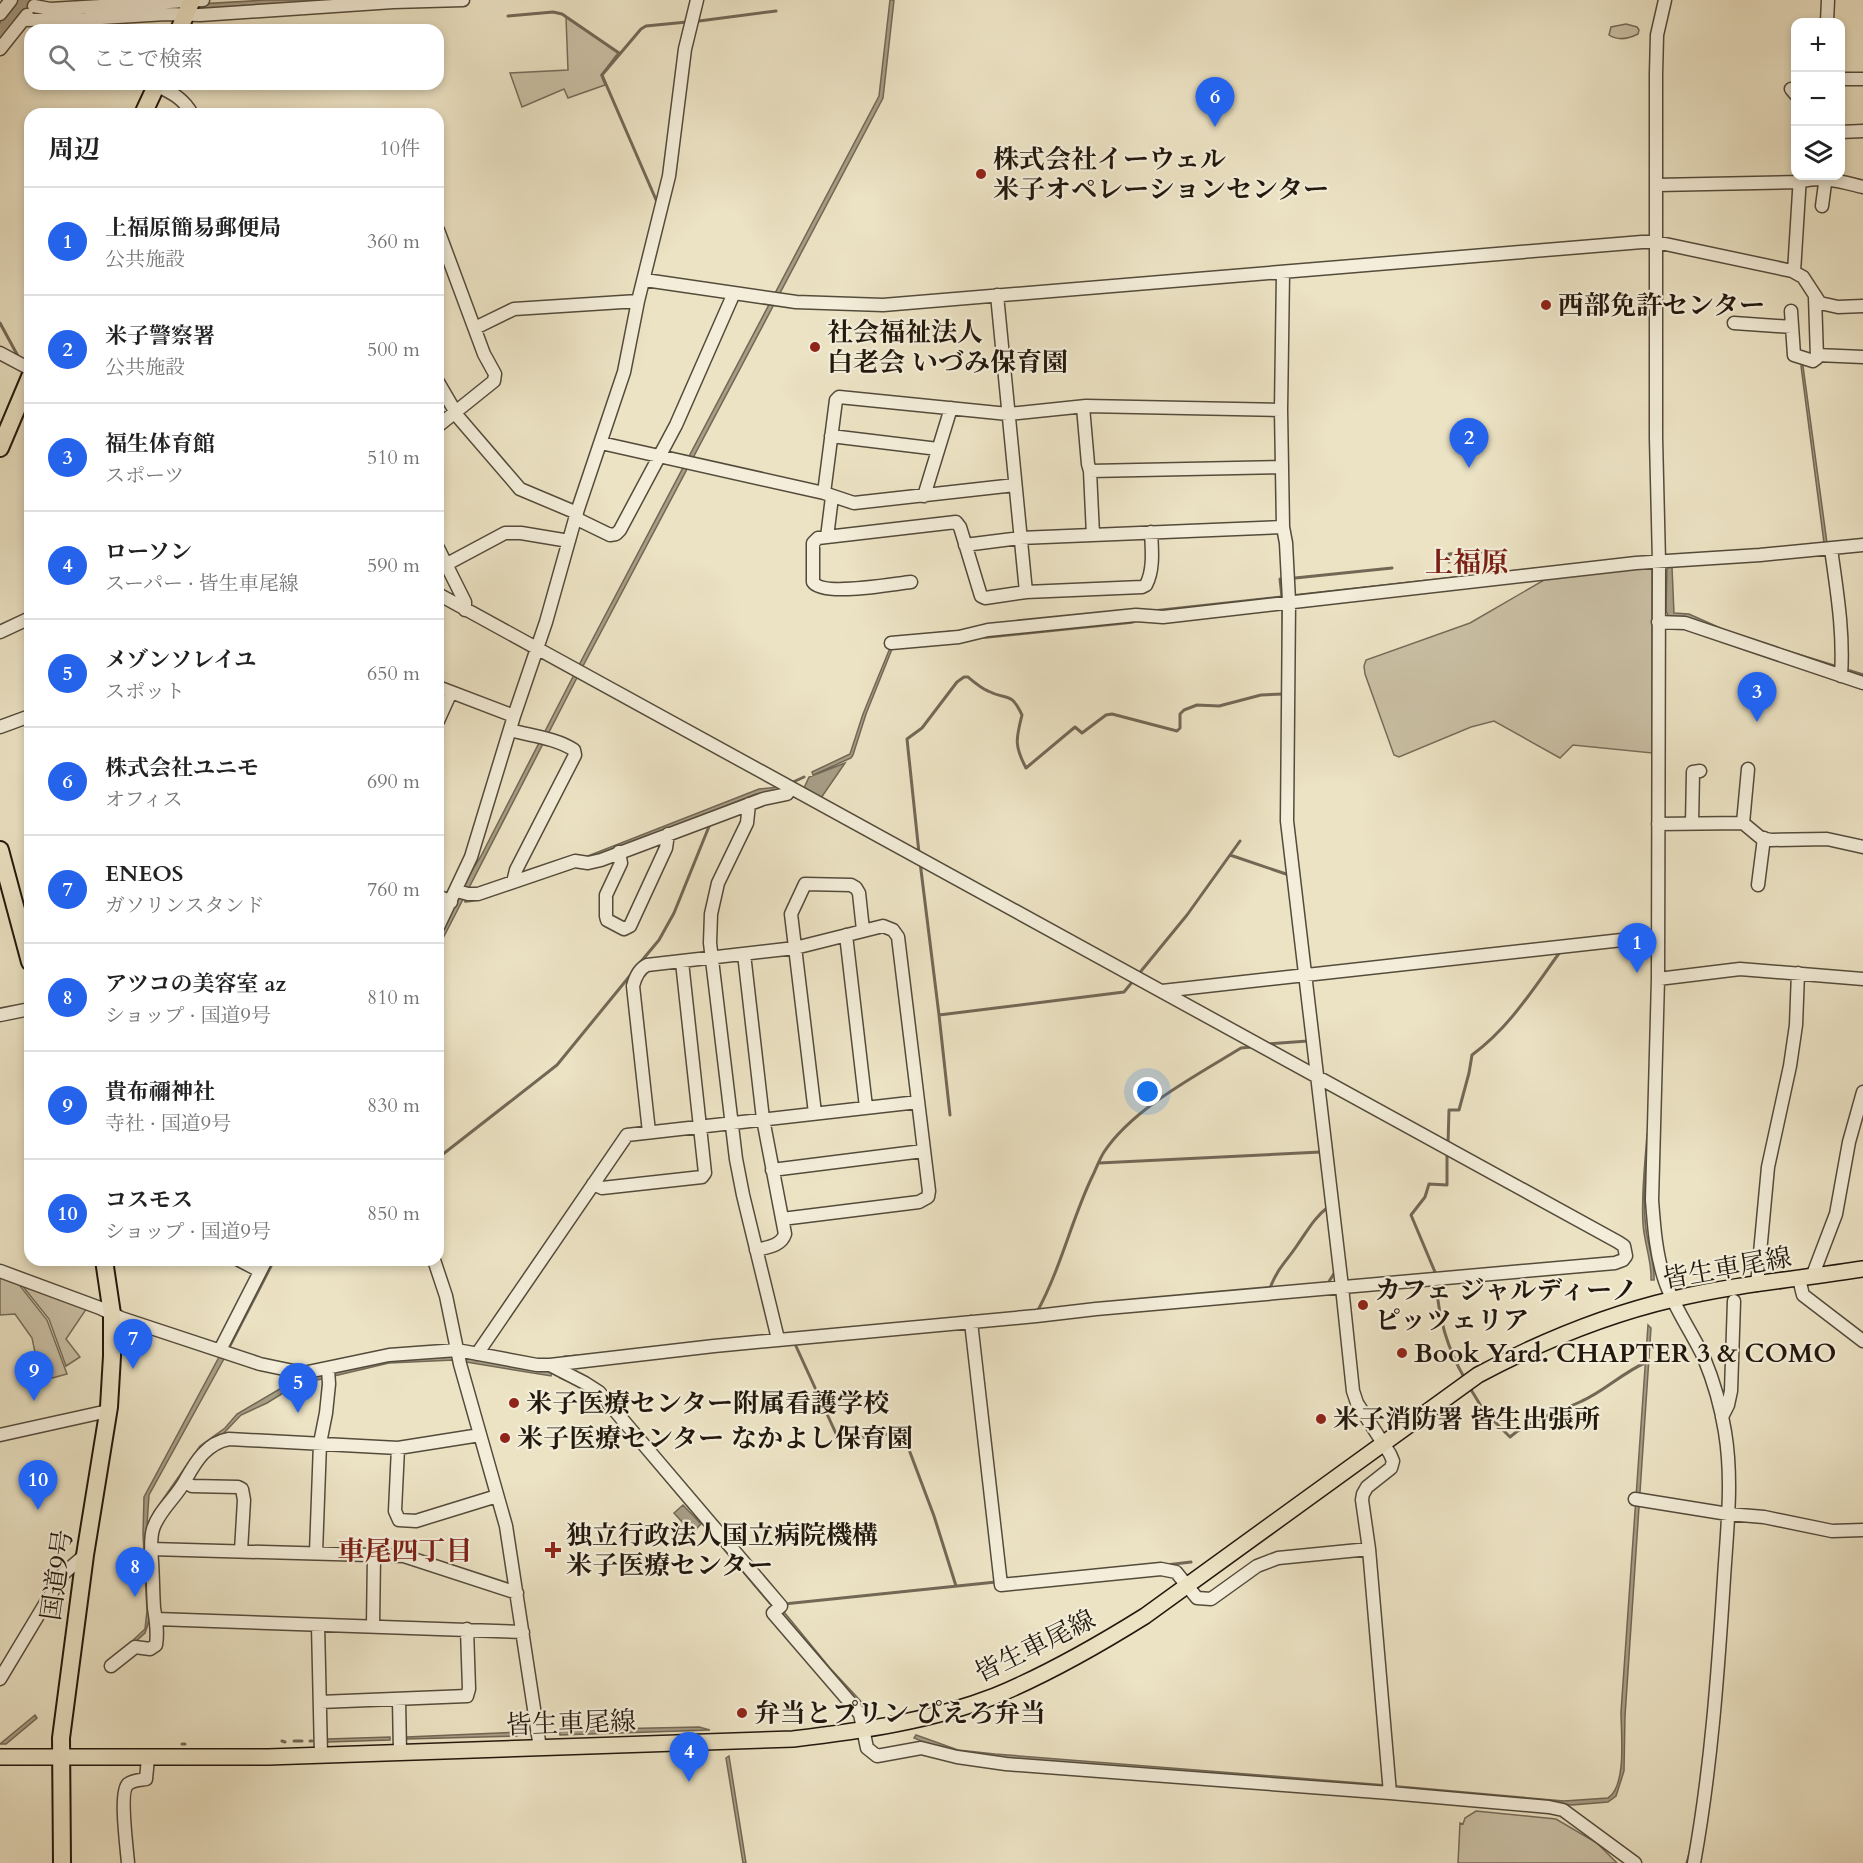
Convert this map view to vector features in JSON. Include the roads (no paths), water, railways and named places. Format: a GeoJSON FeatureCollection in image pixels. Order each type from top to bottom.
{"type":"FeatureCollection","features":[{"type":"Feature","properties":{"kind":"highway"},"geometry":{"type":"LineString","coordinates":[[146,108],[154,90]]}},
{"type":"Feature","properties":{"kind":"highway"},"geometry":{"type":"LineString","coordinates":[[0,448],[24,391]]}},
{"type":"Feature","properties":{"kind":"highway"},"geometry":{"type":"LineString","coordinates":[[0,850],[24,940]]}},
{"type":"Feature","properties":{"kind":"highway","name":"国道9号"},"geometry":{"type":"LineString","coordinates":[[62,1863],[61,1757],[66,1693],[108,1411],[112,1356],[112,1314],[105,1266]]}},
{"type":"Feature","properties":{"kind":"main road","name":"皆生車尾線"},"geometry":{"type":"LineString","coordinates":[[0,1757],[148,1758],[321,1755],[793,1739],[863,1731],[932,1716],[983,1700],[1054,1669],[1115,1635],[1478,1375],[1510,1358],[1591,1323],[1673,1299],[1863,1269]]}},
{"type":"Feature","properties":{"kind":"street"},"geometry":{"type":"LineString","coordinates":[[0,14],[11,0]]}},
{"type":"Feature","properties":{"kind":"street"},"geometry":{"type":"LineString","coordinates":[[2,43],[36,3],[50,9],[190,9],[463,0]]}},
{"type":"Feature","properties":{"kind":"street"},"geometry":{"type":"LineString","coordinates":[[444,915],[451,902],[462,892],[576,515],[624,372],[638,302],[669,176],[686,49],[697,0]]}},
{"type":"Feature","properties":{"kind":"street"},"geometry":{"type":"LineString","coordinates":[[1665,0],[1657,36],[1658,979],[1652,1200],[1659,1256],[1665,1281],[1704,1358],[1718,1398],[1725,1434],[1728,1469],[1728,1514],[1719,1672],[1705,1794],[1694,1863]]}},
{"type":"Feature","properties":{"kind":"street"},"geometry":{"type":"LineString","coordinates":[[1827,18],[1828,0]]}},
{"type":"Feature","properties":{"kind":"street"},"geometry":{"type":"LineString","coordinates":[[23,20],[166,14],[190,9]]}},
{"type":"Feature","properties":{"kind":"street"},"geometry":{"type":"LineString","coordinates":[[1845,79],[1863,79]]}},
{"type":"Feature","properties":{"kind":"street"},"geometry":{"type":"LineString","coordinates":[[166,90],[185,102],[188,108]]}},
{"type":"Feature","properties":{"kind":"street"},"geometry":{"type":"LineString","coordinates":[[1845,132],[1863,131]]}},
{"type":"Feature","properties":{"kind":"street"},"geometry":{"type":"LineString","coordinates":[[1657,185],[1791,178]]}},
{"type":"Feature","properties":{"kind":"street"},"geometry":{"type":"LineString","coordinates":[[1794,272],[1799,180]]}},
{"type":"Feature","properties":{"kind":"street"},"geometry":{"type":"LineString","coordinates":[[1822,206],[1826,180]]}},
{"type":"Feature","properties":{"kind":"street"},"geometry":{"type":"LineString","coordinates":[[1837,180],[1863,187]]}},
{"type":"Feature","properties":{"kind":"street"},"geometry":{"type":"LineString","coordinates":[[645,280],[796,302],[883,304],[1656,242],[1794,272],[1803,277],[1820,303],[1838,307],[1863,306]]}},
{"type":"Feature","properties":{"kind":"street"},"geometry":{"type":"LineString","coordinates":[[444,246],[484,354],[495,374],[494,381],[444,421]]}},
{"type":"Feature","properties":{"kind":"street"},"geometry":{"type":"LineString","coordinates":[[1282,272],[1281,467],[1286,601],[1287,821],[1353,1391],[1357,1403],[1392,1457],[1393,1464],[1367,1487],[1363,1494],[1390,1788]]}},
{"type":"Feature","properties":{"kind":"street"},"geometry":{"type":"LineString","coordinates":[[444,393],[455,413],[484,450],[520,489],[576,515],[610,535],[616,534],[676,425],[734,293]]}},
{"type":"Feature","properties":{"kind":"street"},"geometry":{"type":"LineString","coordinates":[[997,295],[1026,592]]}},
{"type":"Feature","properties":{"kind":"street"},"geometry":{"type":"LineString","coordinates":[[1791,311],[1794,355],[1810,362],[1817,358],[1815,297]]}},
{"type":"Feature","properties":{"kind":"street"},"geometry":{"type":"LineString","coordinates":[[475,328],[514,309],[638,302]]}},
{"type":"Feature","properties":{"kind":"street"},"geometry":{"type":"LineString","coordinates":[[1734,323],[1792,327]]}},
{"type":"Feature","properties":{"kind":"street"},"geometry":{"type":"LineString","coordinates":[[0,353],[24,366]]}},
{"type":"Feature","properties":{"kind":"street"},"geometry":{"type":"LineString","coordinates":[[1817,355],[1863,357]]}},
{"type":"Feature","properties":{"kind":"street"},"geometry":{"type":"LineString","coordinates":[[827,537],[831,436],[836,400],[839,397],[1008,414],[1083,407],[1281,410]]}},
{"type":"Feature","properties":{"kind":"street"},"geometry":{"type":"LineString","coordinates":[[1083,407],[1094,535]]}},
{"type":"Feature","properties":{"kind":"street"},"geometry":{"type":"LineString","coordinates":[[924,496],[951,408]]}},
{"type":"Feature","properties":{"kind":"street"},"geometry":{"type":"LineString","coordinates":[[831,436],[938,449]]}},
{"type":"Feature","properties":{"kind":"street"},"geometry":{"type":"LineString","coordinates":[[601,443],[854,503],[1015,485]]}},
{"type":"Feature","properties":{"kind":"street"},"geometry":{"type":"LineString","coordinates":[[1090,471],[1281,467]]}},
{"type":"Feature","properties":{"kind":"street"},"geometry":{"type":"LineString","coordinates":[[911,582],[840,590],[815,585],[812,546],[816,539],[827,537],[956,522],[981,596],[988,598],[1026,592],[1083,591],[1146,585],[1152,558],[1151,532]]}},
{"type":"Feature","properties":{"kind":"street"},"geometry":{"type":"LineString","coordinates":[[965,545],[1020,538],[1283,527]]}},
{"type":"Feature","properties":{"kind":"street"},"geometry":{"type":"LineString","coordinates":[[447,564],[505,533],[521,532],[569,541]]}},
{"type":"Feature","properties":{"kind":"street"},"geometry":{"type":"LineString","coordinates":[[891,643],[1136,615],[1153,617],[1636,563],[1863,545]]}},
{"type":"Feature","properties":{"kind":"street"},"geometry":{"type":"LineString","coordinates":[[1831,549],[1842,620],[1842,671]]}},
{"type":"Feature","properties":{"kind":"street"},"geometry":{"type":"LineString","coordinates":[[444,559],[465,602],[465,610]]}},
{"type":"Feature","properties":{"kind":"street"},"geometry":{"type":"LineString","coordinates":[[0,1271],[112,1314],[268,1367],[303,1373],[389,1355],[457,1350],[537,1365],[550,1365],[778,1339],[1615,1263],[1623,1260],[1627,1253],[1624,1246],[1618,1242],[444,598]]}},
{"type":"Feature","properties":{"kind":"street"},"geometry":{"type":"LineString","coordinates":[[0,632],[24,621]]}},
{"type":"Feature","properties":{"kind":"street"},"geometry":{"type":"LineString","coordinates":[[1658,622],[1685,623],[1842,671],[1863,682]]}},
{"type":"Feature","properties":{"kind":"street"},"geometry":{"type":"LineString","coordinates":[[444,689],[514,716]]}},
{"type":"Feature","properties":{"kind":"street"},"geometry":{"type":"LineString","coordinates":[[444,708],[451,692]]}},
{"type":"Feature","properties":{"kind":"street"},"geometry":{"type":"LineString","coordinates":[[0,727],[24,718]]}},
{"type":"Feature","properties":{"kind":"street"},"geometry":{"type":"LineString","coordinates":[[510,730],[562,742],[574,750],[575,758],[516,870],[513,882]]}},
{"type":"Feature","properties":{"kind":"street"},"geometry":{"type":"LineString","coordinates":[[1743,823],[1748,769]]}},
{"type":"Feature","properties":{"kind":"street"},"geometry":{"type":"LineString","coordinates":[[1692,824],[1693,772],[1700,771]]}},
{"type":"Feature","properties":{"kind":"street"},"geometry":{"type":"LineString","coordinates":[[462,892],[478,894],[619,852],[749,804],[787,794],[791,788]]}},
{"type":"Feature","properties":{"kind":"street"},"geometry":{"type":"LineString","coordinates":[[749,804],[747,823],[718,883],[710,927],[732,1122],[743,1195],[778,1339]]}},
{"type":"Feature","properties":{"kind":"street"},"geometry":{"type":"LineString","coordinates":[[1658,824],[1743,823],[1761,838],[1827,839],[1863,847]]}},
{"type":"Feature","properties":{"kind":"street"},"geometry":{"type":"LineString","coordinates":[[619,852],[621,863],[606,895],[606,916],[607,920],[624,929],[630,926],[666,848],[668,834]]}},
{"type":"Feature","properties":{"kind":"street"},"geometry":{"type":"LineString","coordinates":[[1758,885],[1764,838]]}},
{"type":"Feature","properties":{"kind":"street"},"geometry":{"type":"LineString","coordinates":[[815,1113],[791,914],[805,884],[851,885],[856,888],[859,893],[863,930]]}},
{"type":"Feature","properties":{"kind":"street"},"geometry":{"type":"LineString","coordinates":[[444,899],[451,902]]}},
{"type":"Feature","properties":{"kind":"street"},"geometry":{"type":"LineString","coordinates":[[649,1132],[634,981],[641,969],[647,965],[795,948],[883,926],[893,930],[898,937],[929,1191],[924,1201],[782,1219]]}},
{"type":"Feature","properties":{"kind":"street"},"geometry":{"type":"LineString","coordinates":[[846,935],[866,1107]]}},
{"type":"Feature","properties":{"kind":"street"},"geometry":{"type":"LineString","coordinates":[[1162,991],[1658,936]]}},
{"type":"Feature","properties":{"kind":"street"},"geometry":{"type":"LineString","coordinates":[[744,954],[764,1119],[785,1234],[777,1244],[756,1250]]}},
{"type":"Feature","properties":{"kind":"street"},"geometry":{"type":"LineString","coordinates":[[593,1185],[602,1188],[702,1177],[705,1173],[682,962]]}},
{"type":"Feature","properties":{"kind":"street"},"geometry":{"type":"LineString","coordinates":[[1658,979],[1740,969],[1863,979]]}},
{"type":"Feature","properties":{"kind":"street"},"geometry":{"type":"LineString","coordinates":[[1757,1285],[1768,1167],[1790,1066],[1796,1025],[1798,973]]}},
{"type":"Feature","properties":{"kind":"street"},"geometry":{"type":"LineString","coordinates":[[0,1015],[24,1010]]}},
{"type":"Feature","properties":{"kind":"street"},"geometry":{"type":"LineString","coordinates":[[1863,1092],[1849,1142],[1836,1214],[1806,1278],[1803,1295],[1863,1341]]}},
{"type":"Feature","properties":{"kind":"street"},"geometry":{"type":"LineString","coordinates":[[477,1354],[627,1136],[918,1102]]}},
{"type":"Feature","properties":{"kind":"street"},"geometry":{"type":"LineString","coordinates":[[772,1170],[923,1151]]}},
{"type":"Feature","properties":{"kind":"street"},"geometry":{"type":"LineString","coordinates":[[225,1352],[263,1266]]}},
{"type":"Feature","properties":{"kind":"street"},"geometry":{"type":"LineString","coordinates":[[436,1266],[446,1296],[460,1364],[506,1526],[540,1748]]}},
{"type":"Feature","properties":{"kind":"street"},"geometry":{"type":"LineString","coordinates":[[1722,1417],[1731,1391],[1734,1301]]}},
{"type":"Feature","properties":{"kind":"street"},"geometry":{"type":"LineString","coordinates":[[971,1322],[1001,1585],[1161,1569],[1176,1572],[1197,1598],[1211,1599],[1257,1566],[1278,1558],[1369,1550]]}},
{"type":"Feature","properties":{"kind":"street"},"geometry":{"type":"LineString","coordinates":[[550,1365],[585,1383],[606,1400],[781,1606],[773,1613],[860,1714],[867,1748],[877,1756],[921,1748],[957,1757],[1006,1764],[1390,1788],[1523,1804],[1563,1810],[1635,1863]]}},
{"type":"Feature","properties":{"kind":"street"},"geometry":{"type":"LineString","coordinates":[[316,1553],[320,1443],[329,1384],[328,1369]]}},
{"type":"Feature","properties":{"kind":"street"},"geometry":{"type":"LineString","coordinates":[[0,1435],[108,1411]]}},
{"type":"Feature","properties":{"kind":"street"},"geometry":{"type":"LineString","coordinates":[[111,1666],[135,1647],[150,1649],[155,1646],[158,1629],[151,1549],[153,1531],[158,1519],[203,1453],[222,1441],[320,1443],[398,1448],[480,1435]]}},
{"type":"Feature","properties":{"kind":"street"},"geometry":{"type":"LineString","coordinates":[[398,1448],[395,1511],[399,1520],[416,1521],[497,1496]]}},
{"type":"Feature","properties":{"kind":"street"},"geometry":{"type":"LineString","coordinates":[[185,1482],[192,1486],[242,1489],[241,1551]]}},
{"type":"Feature","properties":{"kind":"street"},"geometry":{"type":"LineString","coordinates":[[1640,1500],[1728,1514],[1764,1517],[1832,1531],[1863,1530]]}},
{"type":"Feature","properties":{"kind":"street"},"geometry":{"type":"LineString","coordinates":[[151,1549],[404,1556],[517,1593]]}},
{"type":"Feature","properties":{"kind":"street"},"geometry":{"type":"LineString","coordinates":[[0,1679],[63,1574],[85,1555]]}},
{"type":"Feature","properties":{"kind":"street"},"geometry":{"type":"LineString","coordinates":[[373,1626],[375,1556]]}},
{"type":"Feature","properties":{"kind":"street"},"geometry":{"type":"LineString","coordinates":[[156,1619],[523,1632]]}},
{"type":"Feature","properties":{"kind":"street"},"geometry":{"type":"LineString","coordinates":[[318,1625],[321,1755]]}},
{"type":"Feature","properties":{"kind":"street"},"geometry":{"type":"LineString","coordinates":[[321,1702],[467,1696],[469,1689],[467,1629]]}},
{"type":"Feature","properties":{"kind":"street"},"geometry":{"type":"LineString","coordinates":[[399,1700],[400,1752]]}},
{"type":"Feature","properties":{"kind":"street"},"geometry":{"type":"LineString","coordinates":[[128,1863],[123,1802],[125,1791],[126,1786],[131,1782],[146,1779],[148,1758]]}},
{"type":"Feature","properties":{"kind":"waterway"},"geometry":{"type":"LineString","coordinates":[[0,37],[18,15],[26,0]]}},
{"type":"Feature","properties":{"kind":"waterway"},"geometry":{"type":"LineString","coordinates":[[699,21],[776,11]]}},
{"type":"Feature","properties":{"kind":"waterway"},"geometry":{"type":"LineString","coordinates":[[508,16],[553,12],[562,14],[619,53]]}},
{"type":"Feature","properties":{"kind":"waterway"},"geometry":{"type":"LineString","coordinates":[[657,202],[602,75],[641,29],[646,26],[687,22]]}},
{"type":"Feature","properties":{"kind":"waterway"},"geometry":{"type":"LineString","coordinates":[[0,323],[19,358]]}},
{"type":"Feature","properties":{"kind":"waterway"},"geometry":{"type":"LineString","coordinates":[[1449,562],[1449,554],[1496,551],[1501,574]]}},
{"type":"Feature","properties":{"kind":"waterway"},"geometry":{"type":"LineString","coordinates":[[1295,578],[1392,568]]}},
{"type":"Feature","properties":{"kind":"waterway"},"geometry":{"type":"LineString","coordinates":[[1280,579],[1282,597]]}},
{"type":"Feature","properties":{"kind":"waterway"},"geometry":{"type":"LineString","coordinates":[[919,853],[907,739],[922,728],[957,682],[964,677],[968,677],[980,687],[994,694],[1008,697],[1018,707],[1022,715],[1017,736],[1018,747],[1026,768],[1075,727],[1082,733],[1106,715],[1112,714],[1177,731],[1180,728],[1180,714],[1197,705],[1219,706],[1261,695],[1283,694]]}},
{"type":"Feature","properties":{"kind":"waterway"},"geometry":{"type":"LineString","coordinates":[[793,782],[804,777]]}},
{"type":"Feature","properties":{"kind":"waterway"},"geometry":{"type":"LineString","coordinates":[[639,964],[659,940],[674,913],[710,824]]}},
{"type":"Feature","properties":{"kind":"waterway"},"geometry":{"type":"LineString","coordinates":[[1137,976],[1187,915],[1240,841]]}},
{"type":"Feature","properties":{"kind":"waterway"},"geometry":{"type":"LineString","coordinates":[[1230,855],[1289,875]]}},
{"type":"Feature","properties":{"kind":"waterway"},"geometry":{"type":"LineString","coordinates":[[920,862],[939,1015]]}},
{"type":"Feature","properties":{"kind":"waterway"},"geometry":{"type":"LineString","coordinates":[[1448,1144],[1449,1110],[1459,1110],[1472,1055],[1509,1020],[1560,952]]}},
{"type":"Feature","properties":{"kind":"waterway"},"geometry":{"type":"LineString","coordinates":[[444,1153],[557,1065],[633,972]]}},
{"type":"Feature","properties":{"kind":"waterway"},"geometry":{"type":"LineString","coordinates":[[950,1115],[939,1015],[1124,992],[1133,981]]}},
{"type":"Feature","properties":{"kind":"waterway"},"geometry":{"type":"LineString","coordinates":[[1268,1044],[1308,1041]]}},
{"type":"Feature","properties":{"kind":"waterway"},"geometry":{"type":"LineString","coordinates":[[1037,1312],[1053,1279],[1078,1210],[1098,1164],[1116,1136],[1131,1121],[1166,1094],[1241,1048],[1252,1047]]}},
{"type":"Feature","properties":{"kind":"waterway"},"geometry":{"type":"LineString","coordinates":[[1099,1163],[1321,1152]]}},
{"type":"Feature","properties":{"kind":"waterway"},"geometry":{"type":"LineString","coordinates":[[1435,1272],[1411,1215],[1425,1197],[1429,1184],[1447,1185],[1447,1153]]}},
{"type":"Feature","properties":{"kind":"waterway"},"geometry":{"type":"LineString","coordinates":[[1270,1288],[1279,1269],[1319,1215],[1328,1207]]}},
{"type":"Feature","properties":{"kind":"waterway"},"geometry":{"type":"LineString","coordinates":[[1324,1283],[1328,1283],[1335,1272]]}},
{"type":"Feature","properties":{"kind":"waterway"},"geometry":{"type":"LineString","coordinates":[[1436,1283],[1445,1333],[1453,1356],[1465,1379]]}},
{"type":"Feature","properties":{"kind":"waterway"},"geometry":{"type":"LineString","coordinates":[[795,1344],[838,1438],[874,1437],[902,1431],[934,1516],[956,1586]]}},
{"type":"Feature","properties":{"kind":"waterway"},"geometry":{"type":"LineString","coordinates":[[564,1357],[577,1356]]}},
{"type":"Feature","properties":{"kind":"waterway"},"geometry":{"type":"LineString","coordinates":[[1470,1388],[1484,1411],[1510,1437],[1535,1421],[1590,1397],[1647,1362]]}},
{"type":"Feature","properties":{"kind":"waterway"},"geometry":{"type":"LineString","coordinates":[[1166,1565],[1191,1562]]}},
{"type":"Feature","properties":{"kind":"waterway"},"geometry":{"type":"LineString","coordinates":[[784,1604],[996,1582]]}},
{"type":"Feature","properties":{"kind":"waterway"},"geometry":{"type":"LineString","coordinates":[[294,1741],[302,1741]]}},
{"type":"Feature","properties":{"kind":"waterway"},"geometry":{"type":"LineString","coordinates":[[1687,1863],[1690,1853]]}},
{"type":"Feature","properties":{"kind":"place","name":"株式会社ユニモ"},"geometry":{"type":"Point","coordinates":[1215,127]}},
{"type":"Feature","properties":{"kind":"place","name":"株式会社イーウェル 米子オペレーションセンター"},"geometry":{"type":"Point","coordinates":[981,174]}},
{"type":"Feature","properties":{"kind":"place","name":"西部免許センター"},"geometry":{"type":"Point","coordinates":[1546,305]}},
{"type":"Feature","properties":{"kind":"place","name":"社会福祉法人 白老会 いづみ保育園"},"geometry":{"type":"Point","coordinates":[815,347]}},
{"type":"Feature","properties":{"kind":"place","name":"米子警察署"},"geometry":{"type":"Point","coordinates":[1469,468]}},
{"type":"Feature","properties":{"kind":"place","name":"福生体育館"},"geometry":{"type":"Point","coordinates":[1757,722]}},
{"type":"Feature","properties":{"kind":"place","name":"上福原簡易郵便局"},"geometry":{"type":"Point","coordinates":[1637,973]}},
{"type":"Feature","properties":{"kind":"place","name":"カフェ ジャルディーノ ピッツェリア"},"geometry":{"type":"Point","coordinates":[1363,1305]}},
{"type":"Feature","properties":{"kind":"place","name":"Book Yard. CHAPTER 3 & COMO"},"geometry":{"type":"Point","coordinates":[1402,1353]}},
{"type":"Feature","properties":{"kind":"place","name":"ENEOS"},"geometry":{"type":"Point","coordinates":[133,1369]}},
{"type":"Feature","properties":{"kind":"place","name":"貴布禰神社"},"geometry":{"type":"Point","coordinates":[34,1401]}},
{"type":"Feature","properties":{"kind":"place","name":"米子医療センター附属看護学校"},"geometry":{"type":"Point","coordinates":[514,1403]}},
{"type":"Feature","properties":{"kind":"place","name":"メゾンソレイユ"},"geometry":{"type":"Point","coordinates":[298,1413]}},
{"type":"Feature","properties":{"kind":"place","name":"米子消防署 皆生出張所"},"geometry":{"type":"Point","coordinates":[1321,1419]}},
{"type":"Feature","properties":{"kind":"place","name":"米子医療センター なかよし保育園"},"geometry":{"type":"Point","coordinates":[505,1438]}},
{"type":"Feature","properties":{"kind":"place","name":"コスモス"},"geometry":{"type":"Point","coordinates":[38,1510]}},
{"type":"Feature","properties":{"kind":"place","name":"独立行政法人国立病院機構 米子医療センター"},"geometry":{"type":"Point","coordinates":[553,1550]}},
{"type":"Feature","properties":{"kind":"place","name":"アツコの美容室 az"},"geometry":{"type":"Point","coordinates":[135,1597]}},
{"type":"Feature","properties":{"kind":"place","name":"弁当とプリン ぴえろ弁当"},"geometry":{"type":"Point","coordinates":[742,1713]}},
{"type":"Feature","properties":{"kind":"place","name":"ローソン"},"geometry":{"type":"Point","coordinates":[689,1782]}},
{"type":"Feature","properties":{"kind":"district","name":"上福原"},"geometry":{"type":"Point","coordinates":[1467,563]}},
{"type":"Feature","properties":{"kind":"district","name":"車尾四丁目"},"geometry":{"type":"Point","coordinates":[405,1551]}}]}
